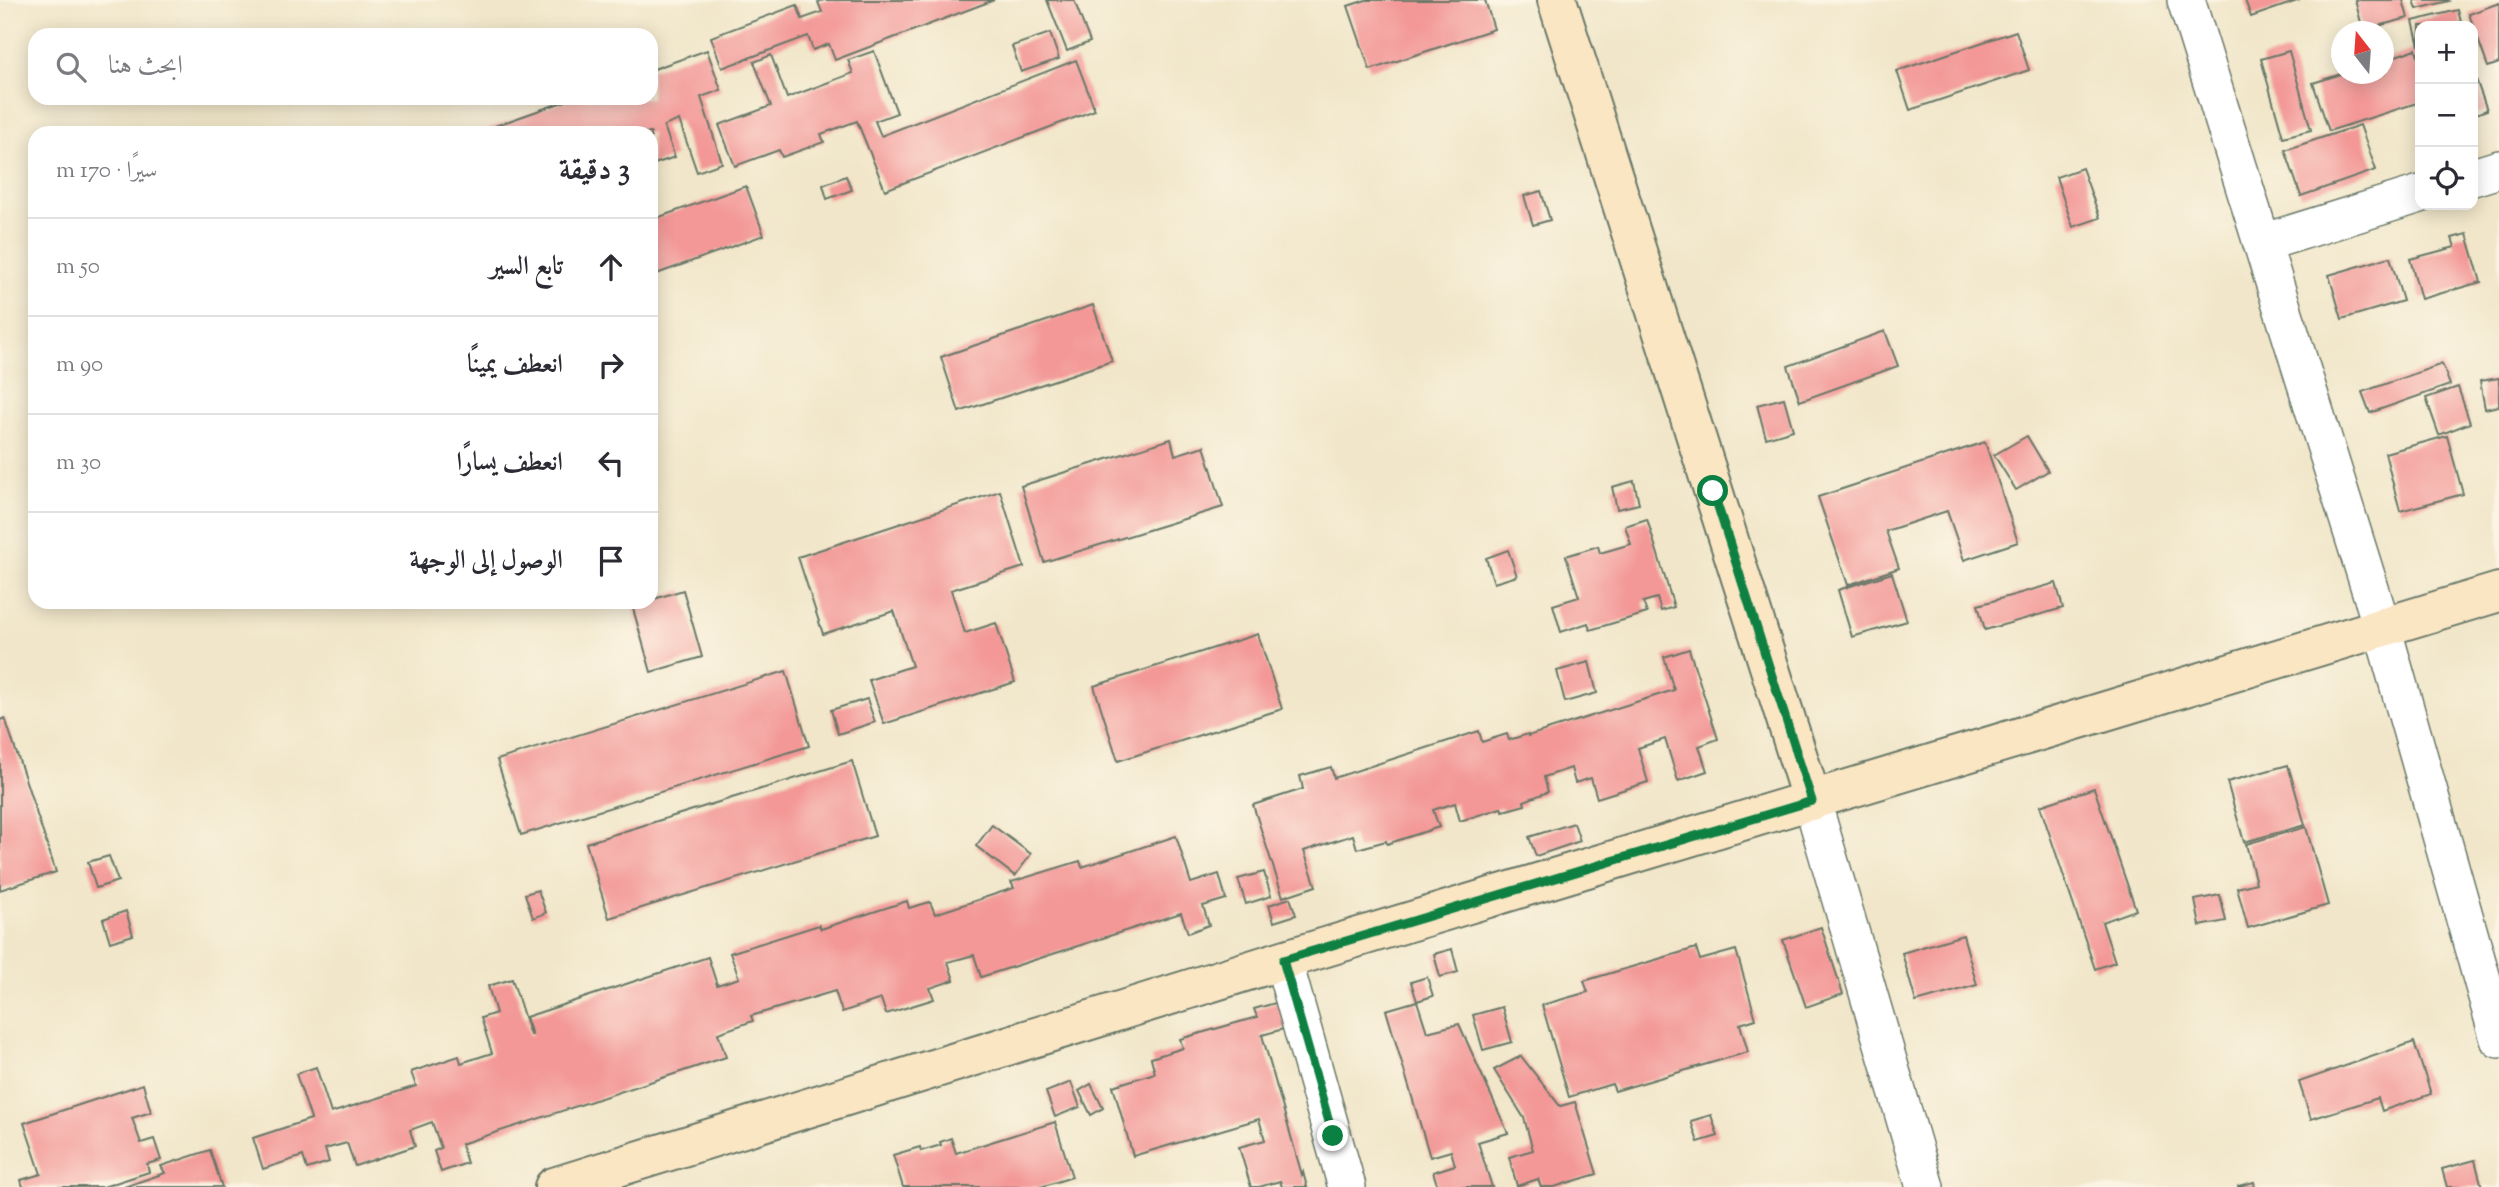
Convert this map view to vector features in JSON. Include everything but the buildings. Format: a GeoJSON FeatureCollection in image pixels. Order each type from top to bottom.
{"type":"FeatureCollection","features":[{"type":"Feature","properties":{"kind":"street"},"geometry":{"type":"LineString","coordinates":[[1557,0],[1812,801],[1925,1187]]}},
{"type":"Feature","properties":{"kind":"street"},"geometry":{"type":"LineString","coordinates":[[2186,0],[2382,627],[2499,1039]]}},
{"type":"Feature","properties":{"kind":"street"},"geometry":{"type":"LineString","coordinates":[[2478,175],[2499,169]]}},
{"type":"Feature","properties":{"kind":"street"},"geometry":{"type":"LineString","coordinates":[[2262,243],[2415,196]]}},
{"type":"Feature","properties":{"kind":"street"},"geometry":{"type":"LineString","coordinates":[[554,1187],[1283,960],[2499,592]]}},
{"type":"Feature","properties":{"kind":"street"},"geometry":{"type":"LineString","coordinates":[[1283,960],[1347,1187]]}},
{"type":"Feature","properties":{"kind":"route"},"geometry":{"type":"LineString","coordinates":[[1333,1136],[1283,960],[1812,801],[1713,491]]}}]}
